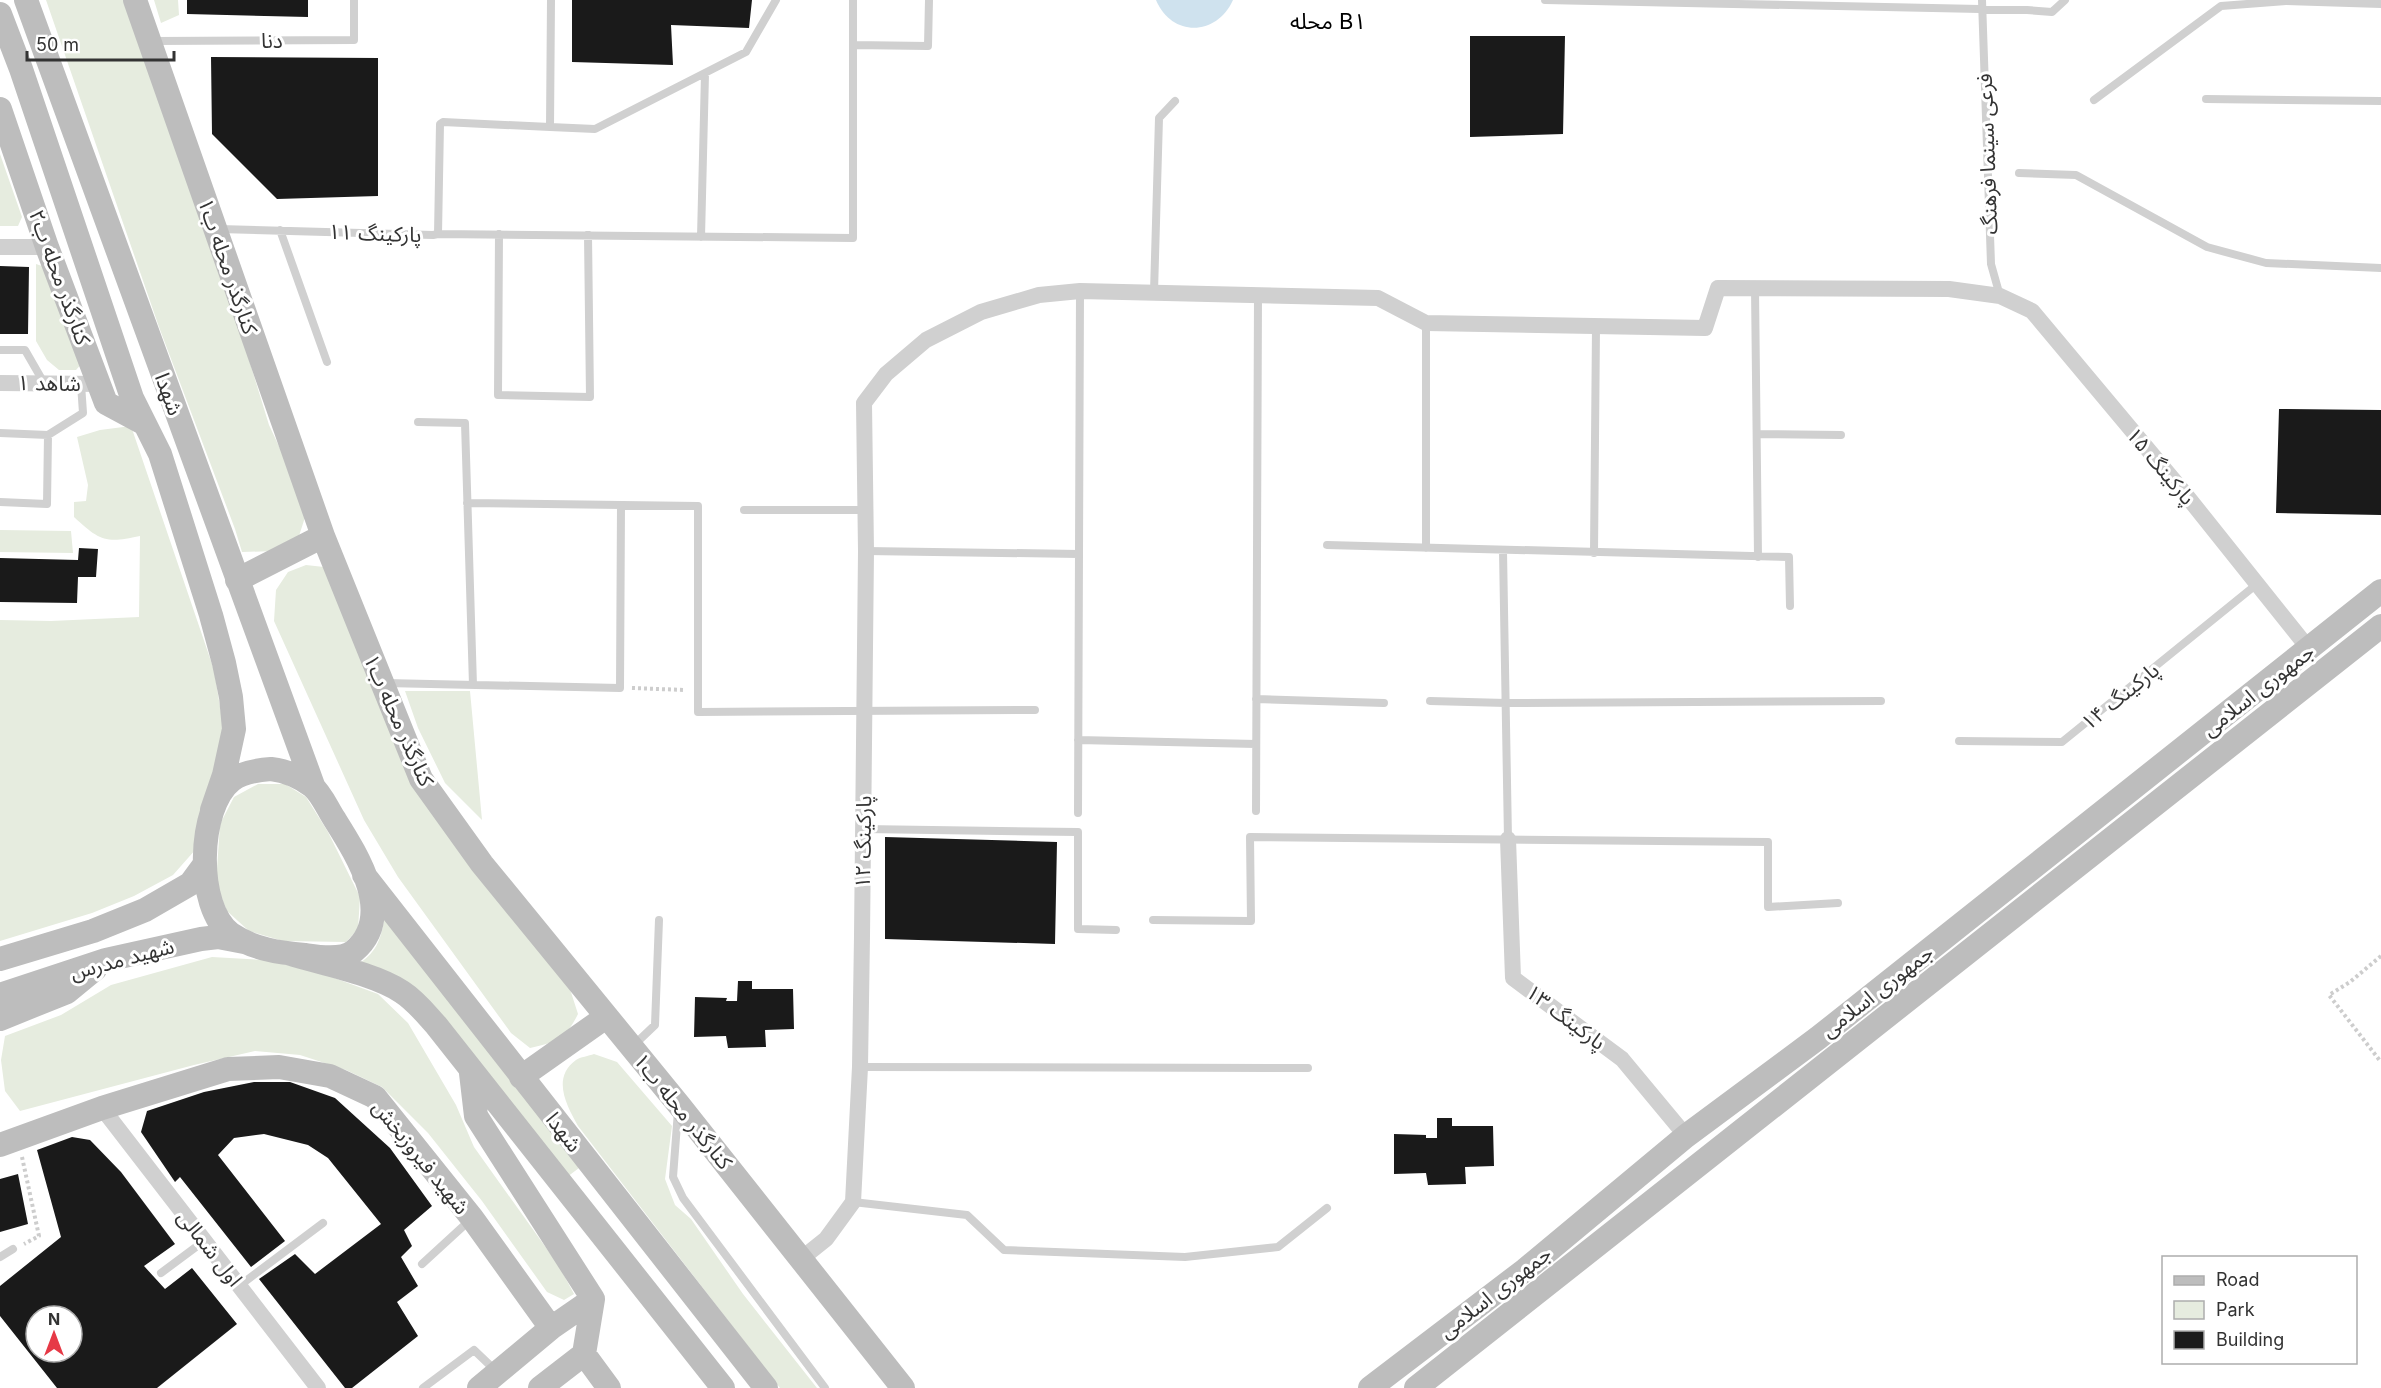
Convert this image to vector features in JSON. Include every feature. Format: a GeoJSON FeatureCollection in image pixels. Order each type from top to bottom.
{"type":"FeatureCollection","features":[{"type":"Feature","properties":{"kind":"main road","name":"شهدا"},"geometry":{"type":"LineString","coordinates":[[26,0],[314,788]]}},
{"type":"Feature","properties":{"kind":"main road","name":"کنارگذر محله ب۱"},"geometry":{"type":"LineString","coordinates":[[135,0],[323,536],[421,779],[482,864],[679,1105],[903,1388]]}},
{"type":"Feature","properties":{"kind":"main road","name":"شهدا"},"geometry":{"type":"LineString","coordinates":[[0,14],[21,69],[132,398],[160,454],[208,604],[231,697],[234,729],[224,775],[212,810]]}},
{"type":"Feature","properties":{"kind":"main road","name":"کنارگذر محله ب۲"},"geometry":{"type":"LineString","coordinates":[[0,109],[4,135],[47,247],[90,384],[106,403],[145,424]]}},
{"type":"Feature","properties":{"kind":"main road"},"geometry":{"type":"LineString","coordinates":[[237,580],[323,536]]}},
{"type":"Feature","properties":{"kind":"main road","name":"جمهوری اسلامی"},"geometry":{"type":"LineString","coordinates":[[1370,1388],[1525,1270],[1686,1136],[1827,1030],[2381,591]]}},
{"type":"Feature","properties":{"kind":"main road","name":"جمهوری اسلامی"},"geometry":{"type":"LineString","coordinates":[[1416,1388],[2381,626]]}},
{"type":"Feature","properties":{"kind":"main road"},"geometry":{"type":"LineString","coordinates":[[256,770],[285,771],[314,788],[349,842],[373,900],[370,927],[362,944],[350,954],[328,957],[258,948],[230,934],[214,914],[206,886],[204,865],[212,810],[230,781],[256,770]]}},
{"type":"Feature","properties":{"kind":"main road"},"geometry":{"type":"LineString","coordinates":[[2140,783],[2155,804]]}},
{"type":"Feature","properties":{"kind":"main road","name":"شهید مدرس"},"geometry":{"type":"LineString","coordinates":[[0,959],[93,930],[145,910],[190,884],[204,865]]}},
{"type":"Feature","properties":{"kind":"main road","name":"شهدا"},"geometry":{"type":"LineString","coordinates":[[364,874],[766,1388]]}},
{"type":"Feature","properties":{"kind":"main road","name":"شهید مدرس"},"geometry":{"type":"LineString","coordinates":[[0,995],[106,960],[201,939],[218,937],[246,942]]}},
{"type":"Feature","properties":{"kind":"main road","name":"شهدا"},"geometry":{"type":"LineString","coordinates":[[291,954],[386,984],[403,992],[436,1025],[723,1388]]}},
{"type":"Feature","properties":{"kind":"main road"},"geometry":{"type":"LineString","coordinates":[[0,1018],[67,992],[106,960]]}},
{"type":"Feature","properties":{"kind":"main road"},"geometry":{"type":"LineString","coordinates":[[521,1077],[606,1017]]}},
{"type":"Feature","properties":{"kind":"main road","name":"شهید فیروزبخش"},"geometry":{"type":"LineString","coordinates":[[5,1142],[102,1108],[228,1069],[279,1067],[330,1076],[375,1097],[472,1218],[551,1328]]}},
{"type":"Feature","properties":{"kind":"main road"},"geometry":{"type":"LineString","coordinates":[[471,1070],[476,1116],[593,1299],[584,1354],[540,1388]]}},
{"type":"Feature","properties":{"kind":"main road"},"geometry":{"type":"LineString","coordinates":[[479,1388],[551,1328],[593,1299]]}},
{"type":"Feature","properties":{"kind":"main road"},"geometry":{"type":"LineString","coordinates":[[584,1354],[609,1388]]}},
{"type":"Feature","properties":{"kind":"main road"},"geometry":{"type":"LineString","coordinates":[[878,1358],[880,1388]]}},
{"type":"Feature","properties":{"kind":"street"},"geometry":{"type":"LineString","coordinates":[[0,247],[47,247]]}},
{"type":"Feature","properties":{"kind":"street","name":"پارکینگ ۱۵"},"geometry":{"type":"LineString","coordinates":[[1596,327],[1705,328],[1718,288],[1949,289],[2000,296],[2032,311],[2186,495],[2309,649]]}},
{"type":"Feature","properties":{"kind":"street"},"geometry":{"type":"LineString","coordinates":[[1080,291],[1378,298],[1426,323],[1596,327]]}},
{"type":"Feature","properties":{"kind":"street","name":"پارکینگ ۱۲"},"geometry":{"type":"LineString","coordinates":[[853,1202],[860,1067],[866,551],[864,403],[886,374],[926,340],[981,312],[1040,295],[1080,291]]}},
{"type":"Feature","properties":{"kind":"street","name":"شاهد ۱"},"geometry":{"type":"LineString","coordinates":[[0,383],[90,384]]}},
{"type":"Feature","properties":{"kind":"street","name":"پارکینگ ۱۳"},"geometry":{"type":"LineString","coordinates":[[1509,839],[1513,978],[1622,1059],[1686,1136]]}},
{"type":"Feature","properties":{"kind":"street","name":"اول شمالی"},"geometry":{"type":"LineString","coordinates":[[102,1108],[318,1388]]}},
{"type":"Feature","properties":{"kind":"street"},"geometry":{"type":"LineString","coordinates":[[801,1259],[826,1239],[853,1202]]}},
{"type":"Feature","properties":{"kind":"lane","name":"دنا"},"geometry":{"type":"LineString","coordinates":[[149,41],[354,40],[354,0]]}},
{"type":"Feature","properties":{"kind":"lane"},"geometry":{"type":"LineString","coordinates":[[551,0],[550,127],[595,129],[746,52],[776,0]]}},
{"type":"Feature","properties":{"kind":"lane"},"geometry":{"type":"LineString","coordinates":[[438,234],[853,238],[853,0]]}},
{"type":"Feature","properties":{"kind":"lane"},"geometry":{"type":"LineString","coordinates":[[853,45],[928,46],[929,0]]}},
{"type":"Feature","properties":{"kind":"lane"},"geometry":{"type":"LineString","coordinates":[[1545,0],[2052,12],[2064,0]]}},
{"type":"Feature","properties":{"kind":"lane","name":"فرعی سینما فرهنگ"},"geometry":{"type":"LineString","coordinates":[[1982,0],[1991,264],[2000,296]]}},
{"type":"Feature","properties":{"kind":"lane"},"geometry":{"type":"LineString","coordinates":[[2094,100],[2222,6],[2286,1],[2381,4]]}},
{"type":"Feature","properties":{"kind":"lane"},"geometry":{"type":"LineString","coordinates":[[701,237],[705,74]]}},
{"type":"Feature","properties":{"kind":"lane"},"geometry":{"type":"LineString","coordinates":[[2206,99],[2381,101]]}},
{"type":"Feature","properties":{"kind":"lane"},"geometry":{"type":"LineString","coordinates":[[1154,292],[1159,118],[1175,101]]}},
{"type":"Feature","properties":{"kind":"lane","name":"پارکینگ ۱۱"},"geometry":{"type":"LineString","coordinates":[[215,229],[433,236],[438,234],[440,124],[443,122],[550,127]]}},
{"type":"Feature","properties":{"kind":"lane"},"geometry":{"type":"LineString","coordinates":[[2019,173],[2076,175],[2207,247],[2266,263],[2381,268]]}},
{"type":"Feature","properties":{"kind":"lane"},"geometry":{"type":"LineString","coordinates":[[280,230],[327,362]]}},
{"type":"Feature","properties":{"kind":"lane"},"geometry":{"type":"LineString","coordinates":[[499,234],[498,395],[590,397],[588,236]]}},
{"type":"Feature","properties":{"kind":"lane"},"geometry":{"type":"LineString","coordinates":[[1755,288],[1758,557]]}},
{"type":"Feature","properties":{"kind":"lane"},"geometry":{"type":"LineString","coordinates":[[1078,813],[1080,291]]}},
{"type":"Feature","properties":{"kind":"lane"},"geometry":{"type":"LineString","coordinates":[[1256,811],[1258,294]]}},
{"type":"Feature","properties":{"kind":"lane"},"geometry":{"type":"LineString","coordinates":[[1425,548],[1426,323]]}},
{"type":"Feature","properties":{"kind":"lane"},"geometry":{"type":"LineString","coordinates":[[1594,553],[1596,327]]}},
{"type":"Feature","properties":{"kind":"lane"},"geometry":{"type":"LineString","coordinates":[[0,350],[25,350],[44,383]]}},
{"type":"Feature","properties":{"kind":"lane"},"geometry":{"type":"LineString","coordinates":[[0,434],[48,435],[83,413],[90,384]]}},
{"type":"Feature","properties":{"kind":"lane"},"geometry":{"type":"LineString","coordinates":[[418,422],[465,423],[473,685]]}},
{"type":"Feature","properties":{"kind":"lane"},"geometry":{"type":"LineString","coordinates":[[1757,434],[1841,435]]}},
{"type":"Feature","properties":{"kind":"lane"},"geometry":{"type":"LineString","coordinates":[[0,502],[47,504],[48,435]]}},
{"type":"Feature","properties":{"kind":"lane"},"geometry":{"type":"LineString","coordinates":[[468,503],[698,506],[698,712],[1035,710]]}},
{"type":"Feature","properties":{"kind":"lane"},"geometry":{"type":"LineString","coordinates":[[381,683],[620,688],[621,505]]}},
{"type":"Feature","properties":{"kind":"lane"},"geometry":{"type":"LineString","coordinates":[[744,510],[865,510]]}},
{"type":"Feature","properties":{"kind":"lane"},"geometry":{"type":"LineString","coordinates":[[1327,546],[1789,557],[1790,606]]}},
{"type":"Feature","properties":{"kind":"lane"},"geometry":{"type":"LineString","coordinates":[[866,551],[1079,554]]}},
{"type":"Feature","properties":{"kind":"lane"},"geometry":{"type":"LineString","coordinates":[[1503,551],[1509,839]]}},
{"type":"Feature","properties":{"kind":"lane","name":"پارکینگ ۱۴"},"geometry":{"type":"LineString","coordinates":[[1959,741],[2062,742],[2257,584]]}},
{"type":"Feature","properties":{"kind":"lane"},"geometry":{"type":"LineString","coordinates":[[1257,699],[1384,703]]}},
{"type":"Feature","properties":{"kind":"lane"},"geometry":{"type":"LineString","coordinates":[[1430,701],[1506,703],[1881,701]]}},
{"type":"Feature","properties":{"kind":"lane"},"geometry":{"type":"LineString","coordinates":[[1078,740],[1256,744]]}},
{"type":"Feature","properties":{"kind":"lane"},"geometry":{"type":"LineString","coordinates":[[863,829],[1078,832],[1078,929],[1116,930]]}},
{"type":"Feature","properties":{"kind":"lane"},"geometry":{"type":"LineString","coordinates":[[1153,920],[1251,921],[1250,837],[1768,842],[1768,907],[1838,903]]}},
{"type":"Feature","properties":{"kind":"lane"},"geometry":{"type":"LineString","coordinates":[[632,1047],[655,1025],[659,920]]}},
{"type":"Feature","properties":{"kind":"lane"},"geometry":{"type":"LineString","coordinates":[[860,1067],[1308,1068]]}},
{"type":"Feature","properties":{"kind":"lane"},"geometry":{"type":"LineString","coordinates":[[679,1105],[673,1177],[683,1198],[825,1388]]}},
{"type":"Feature","properties":{"kind":"lane"},"geometry":{"type":"LineString","coordinates":[[853,1202],[967,1215],[1004,1250],[1185,1257],[1278,1247],[1327,1209]]}},
{"type":"Feature","properties":{"kind":"lane"},"geometry":{"type":"LineString","coordinates":[[422,1264],[472,1218]]}},
{"type":"Feature","properties":{"kind":"lane"},"geometry":{"type":"LineString","coordinates":[[239,1286],[323,1223]]}},
{"type":"Feature","properties":{"kind":"lane"},"geometry":{"type":"LineString","coordinates":[[161,1273],[204,1240]]}},
{"type":"Feature","properties":{"kind":"lane"},"geometry":{"type":"LineString","coordinates":[[0,1257],[13,1249]]}},
{"type":"Feature","properties":{"kind":"lane"},"geometry":{"type":"LineString","coordinates":[[423,1388],[474,1350],[497,1372]]}},
{"type":"Feature","properties":{"kind":"path"},"geometry":{"type":"LineString","coordinates":[[620,688],[698,690]]}},
{"type":"Feature","properties":{"kind":"path"},"geometry":{"type":"LineString","coordinates":[[2381,956],[2350,982],[2329,995],[2381,1062]]}},
{"type":"Feature","properties":{"kind":"path"},"geometry":{"type":"LineString","coordinates":[[5,1142],[39,1236],[13,1249]]}},
{"type":"Feature","properties":{"kind":"green space"},"geometry":{"type":"Polygon","coordinates":[[[46,0],[124,0],[210,232],[269,425],[308,508],[298,539],[276,551],[242,552],[159,327],[46,0]]]}},
{"type":"Feature","properties":{"kind":"green space"},"geometry":{"type":"Polygon","coordinates":[[[154,0],[178,0],[179,15],[161,23],[154,0]]]}},
{"type":"Feature","properties":{"kind":"green space"},"geometry":{"type":"Polygon","coordinates":[[[0,154],[22,217],[18,226],[0,226],[0,154]]]}},
{"type":"Feature","properties":{"kind":"green space"},"geometry":{"type":"Polygon","coordinates":[[[36,264],[45,267],[85,360],[76,370],[59,370],[47,360],[36,341],[36,264]]]}},
{"type":"Feature","properties":{"kind":"green space"},"geometry":{"type":"Polygon","coordinates":[[[131,426],[214,670],[224,731],[196,849],[173,875],[134,896],[92,913],[0,941],[0,620],[51,621],[139,617],[140,536],[118,540],[103,538],[90,531],[74,517],[74,502],[86,501],[88,485],[77,437],[100,430],[131,426]]]}},
{"type":"Feature","properties":{"kind":"green space"},"geometry":{"type":"Polygon","coordinates":[[[0,530],[71,531],[73,553],[0,552],[0,530]]]}},
{"type":"Feature","properties":{"kind":"green space"},"geometry":{"type":"Polygon","coordinates":[[[306,565],[324,567],[389,729],[569,986],[578,1014],[565,1034],[559,1038],[530,1048],[511,1033],[398,877],[364,820],[274,621],[276,590],[288,572],[306,565]]]}},
{"type":"Feature","properties":{"kind":"green space"},"geometry":{"type":"Polygon","coordinates":[[[405,691],[470,691],[482,820],[445,783],[418,728],[405,691]]]}},
{"type":"Feature","properties":{"kind":"green space"},"geometry":{"type":"Polygon","coordinates":[[[258,784],[285,784],[306,797],[328,832],[360,897],[358,929],[346,942],[283,941],[249,931],[227,911],[216,884],[220,824],[234,797],[258,784]]]}},
{"type":"Feature","properties":{"kind":"green space"},"geometry":{"type":"Polygon","coordinates":[[[385,917],[579,1168],[567,1177],[461,1041],[355,966],[373,951],[385,917]]]}},
{"type":"Feature","properties":{"kind":"green space"},"geometry":{"type":"Polygon","coordinates":[[[212,957],[265,960],[318,972],[378,994],[408,1023],[456,1105],[474,1147],[559,1266],[574,1294],[564,1300],[547,1292],[482,1201],[428,1133],[382,1087],[346,1070],[300,1055],[255,1051],[20,1111],[5,1091],[1,1060],[5,1036],[61,1015],[111,985],[212,957]]]}},
{"type":"Feature","properties":{"kind":"green space"},"geometry":{"type":"Polygon","coordinates":[[[594,1054],[617,1062],[672,1126],[665,1179],[675,1205],[691,1219],[743,1294],[817,1388],[780,1388],[578,1126],[566,1101],[564,1075],[568,1067],[576,1060],[594,1054]]]}},
{"type":"Feature","properties":{"kind":"water"},"geometry":{"type":"Polygon","coordinates":[[[1156,0],[1233,0],[1226,12],[1216,21],[1194,28],[1173,21],[1163,12],[1156,0]]]}},
{"type":"Feature","properties":{"kind":"building"},"geometry":{"type":"Polygon","coordinates":[[[187,0],[308,0],[308,17],[187,14],[187,0]]]}},
{"type":"Feature","properties":{"kind":"building"},"geometry":{"type":"Polygon","coordinates":[[[572,0],[752,0],[749,28],[671,25],[673,65],[572,62],[572,0]]]}},
{"type":"Feature","properties":{"kind":"building"},"geometry":{"type":"Polygon","coordinates":[[[1470,36],[1565,36],[1563,134],[1470,137],[1470,36]]]}},
{"type":"Feature","properties":{"kind":"building"},"geometry":{"type":"Polygon","coordinates":[[[211,57],[378,58],[378,196],[277,199],[212,134],[211,57]]]}},
{"type":"Feature","properties":{"kind":"building"},"geometry":{"type":"Polygon","coordinates":[[[0,266],[29,267],[28,334],[0,334],[0,266]]]}},
{"type":"Feature","properties":{"kind":"building"},"geometry":{"type":"Polygon","coordinates":[[[2279,409],[2381,410],[2381,515],[2276,513],[2279,409]]]}},
{"type":"Feature","properties":{"kind":"building"},"geometry":{"type":"Polygon","coordinates":[[[79,548],[98,549],[96,577],[78,577],[77,603],[0,602],[0,558],[78,560],[79,548]]]}},
{"type":"Feature","properties":{"kind":"building"},"geometry":{"type":"Polygon","coordinates":[[[885,837],[1057,842],[1055,944],[885,939],[885,837]]]}},
{"type":"Feature","properties":{"kind":"building"},"geometry":{"type":"Polygon","coordinates":[[[738,981],[752,981],[752,989],[793,989],[794,1029],[765,1030],[766,1047],[728,1048],[726,1036],[694,1037],[695,997],[727,998],[726,1001],[737,1001],[738,981]]]}},
{"type":"Feature","properties":{"kind":"building"},"geometry":{"type":"Polygon","coordinates":[[[254,1082],[290,1082],[335,1098],[390,1148],[432,1206],[404,1230],[412,1246],[401,1257],[418,1286],[397,1302],[418,1336],[352,1388],[345,1388],[259,1279],[295,1254],[315,1274],[381,1224],[328,1158],[308,1145],[264,1134],[234,1138],[218,1155],[285,1241],[251,1267],[180,1177],[175,1182],[141,1132],[147,1111],[204,1092],[254,1082]]]}},
{"type":"Feature","properties":{"kind":"building"},"geometry":{"type":"Polygon","coordinates":[[[1437,1118],[1452,1118],[1452,1126],[1493,1126],[1494,1166],[1465,1167],[1466,1184],[1428,1185],[1426,1173],[1394,1174],[1394,1134],[1426,1135],[1426,1138],[1437,1138],[1437,1118]]]}},
{"type":"Feature","properties":{"kind":"building"},"geometry":{"type":"Polygon","coordinates":[[[72,1137],[90,1140],[121,1172],[175,1244],[144,1266],[165,1289],[192,1268],[237,1324],[157,1388],[57,1388],[38,1364],[84,1364],[84,1304],[24,1304],[24,1346],[0,1316],[0,1286],[61,1237],[37,1150],[72,1137]]]}},
{"type":"Feature","properties":{"kind":"building"},"geometry":{"type":"Polygon","coordinates":[[[18,1174],[28,1224],[0,1232],[0,1179],[18,1174]]]}},
{"type":"Feature","properties":{"kind":"district","name":"محله B۱"},"geometry":{"type":"Point","coordinates":[1328,21]}}]}
